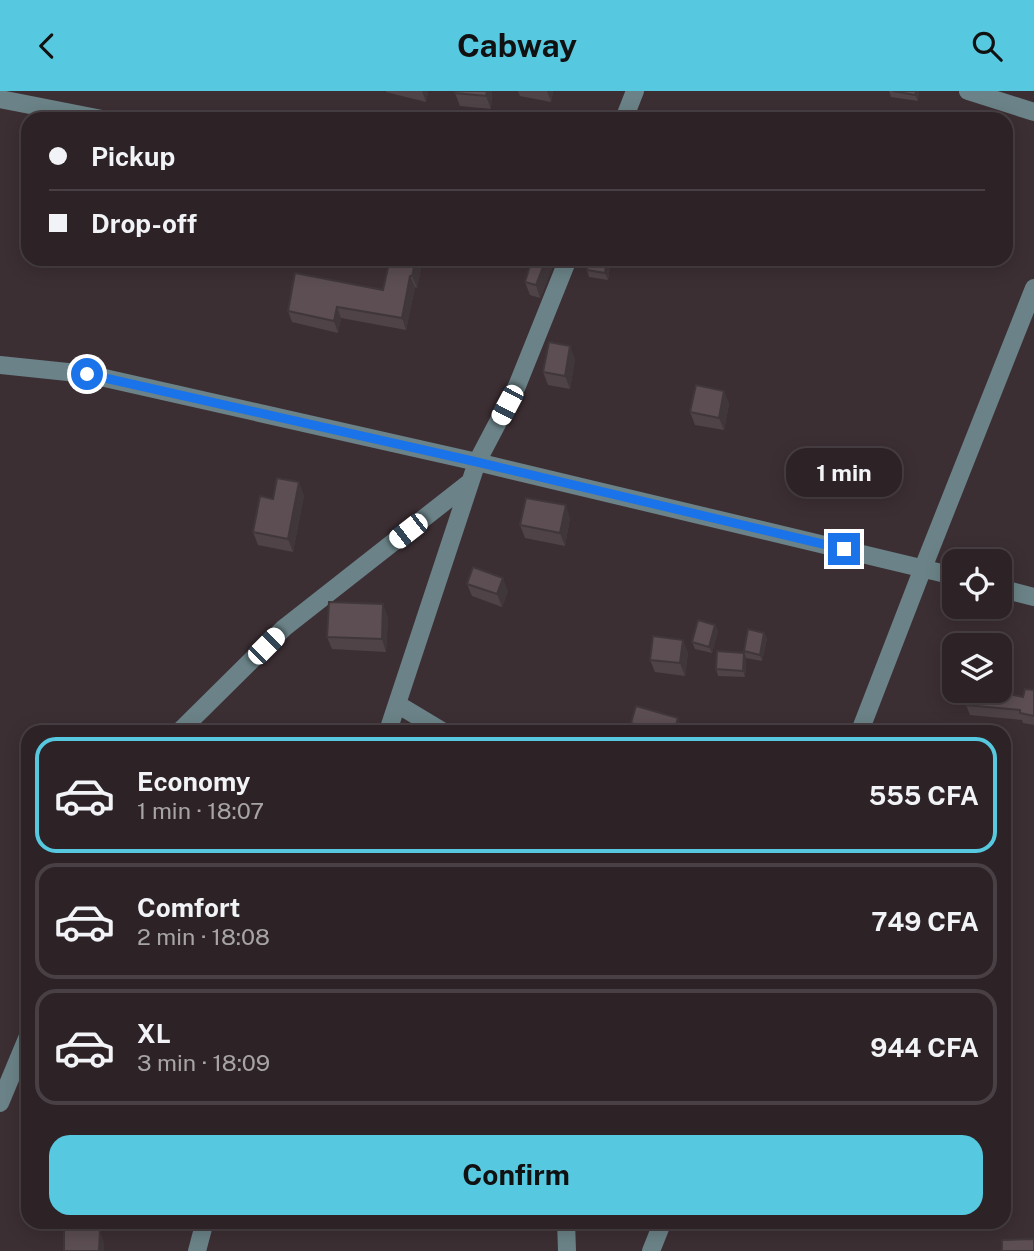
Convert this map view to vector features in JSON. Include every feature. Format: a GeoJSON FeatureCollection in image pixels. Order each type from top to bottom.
{"type":"FeatureCollection","features":[{"type":"Feature","properties":{"kind":"street"},"geometry":{"type":"LineString","coordinates":[[627,112],[635,91]]}},
{"type":"Feature","properties":{"kind":"street"},"geometry":{"type":"LineString","coordinates":[[968,91],[1034,112]]}},
{"type":"Feature","properties":{"kind":"street"},"geometry":{"type":"LineString","coordinates":[[0,99],[66,112]]}},
{"type":"Feature","properties":{"kind":"street"},"geometry":{"type":"LineString","coordinates":[[390,725],[477,462],[517,386],[565,266]]}},
{"type":"Feature","properties":{"kind":"street"},"geometry":{"type":"LineString","coordinates":[[862,725],[1034,288]]}},
{"type":"Feature","properties":{"kind":"street"},"geometry":{"type":"LineString","coordinates":[[0,365],[87,374],[477,462],[942,573]]}},
{"type":"Feature","properties":{"kind":"street"},"geometry":{"type":"LineString","coordinates":[[186,725],[284,628],[470,482]]}},
{"type":"Feature","properties":{"kind":"street"},"geometry":{"type":"LineString","coordinates":[[1012,591],[1034,597]]}},
{"type":"Feature","properties":{"kind":"street"},"geometry":{"type":"LineString","coordinates":[[397,704],[432,725]]}},
{"type":"Feature","properties":{"kind":"street"},"geometry":{"type":"LineString","coordinates":[[0,1103],[21,1053]]}},
{"type":"Feature","properties":{"kind":"street"},"geometry":{"type":"LineString","coordinates":[[197,1251],[203,1229]]}},
{"type":"Feature","properties":{"kind":"street"},"geometry":{"type":"LineString","coordinates":[[566,1229],[567,1251]]}},
{"type":"Feature","properties":{"kind":"street"},"geometry":{"type":"LineString","coordinates":[[651,1251],[660,1229]]}},
{"type":"Feature","properties":{"kind":"building"},"geometry":{"type":"Polygon","coordinates":[[[455,91],[487,91],[486,96],[455,91]]]}},
{"type":"Feature","properties":{"kind":"building"},"geometry":{"type":"Polygon","coordinates":[[[893,91],[916,91],[915,95],[893,91]]]}},
{"type":"Feature","properties":{"kind":"building"},"geometry":{"type":"Polygon","coordinates":[[[388,266],[414,266],[402,318],[337,307],[334,321],[288,311],[295,273],[383,290],[388,266]]]}},
{"type":"Feature","properties":{"kind":"building"},"geometry":{"type":"Polygon","coordinates":[[[530,266],[543,266],[536,285],[525,282],[530,266]]]}},
{"type":"Feature","properties":{"kind":"building"},"geometry":{"type":"Polygon","coordinates":[[[587,266],[606,266],[605,273],[587,270],[587,266]]]}},
{"type":"Feature","properties":{"kind":"building"},"geometry":{"type":"Polygon","coordinates":[[[549,342],[570,346],[565,376],[543,372],[549,342]]]}},
{"type":"Feature","properties":{"kind":"building"},"geometry":{"type":"Polygon","coordinates":[[[696,385],[724,391],[719,418],[690,412],[696,385]]]}},
{"type":"Feature","properties":{"kind":"building"},"geometry":{"type":"Polygon","coordinates":[[[277,478],[299,482],[288,539],[253,532],[260,496],[273,499],[277,478]]]}},
{"type":"Feature","properties":{"kind":"building"},"geometry":{"type":"Polygon","coordinates":[[[526,498],[566,505],[560,533],[520,525],[526,498]]]}},
{"type":"Feature","properties":{"kind":"building"},"geometry":{"type":"Polygon","coordinates":[[[473,567],[503,578],[497,594],[467,584],[473,567]]]}},
{"type":"Feature","properties":{"kind":"building"},"geometry":{"type":"Polygon","coordinates":[[[329,602],[383,604],[382,639],[327,637],[329,602]]]}},
{"type":"Feature","properties":{"kind":"building"},"geometry":{"type":"Polygon","coordinates":[[[698,620],[715,625],[709,647],[692,642],[698,620]]]}},
{"type":"Feature","properties":{"kind":"building"},"geometry":{"type":"Polygon","coordinates":[[[748,629],[764,633],[760,655],[744,651],[748,629]]]}},
{"type":"Feature","properties":{"kind":"building"},"geometry":{"type":"Polygon","coordinates":[[[653,636],[683,640],[680,663],[650,660],[653,636]]]}},
{"type":"Feature","properties":{"kind":"building"},"geometry":{"type":"Polygon","coordinates":[[[717,651],[744,653],[743,671],[716,669],[717,651]]]}},
{"type":"Feature","properties":{"kind":"building"},"geometry":{"type":"Polygon","coordinates":[[[1025,689],[1034,690],[1034,716],[1020,713],[1020,710],[966,705],[1012,703],[1012,695],[1023,697],[1025,689]]]}},
{"type":"Feature","properties":{"kind":"building"},"geometry":{"type":"Polygon","coordinates":[[[636,706],[678,718],[676,725],[631,723],[636,706]]]}},
{"type":"Feature","properties":{"kind":"building"},"geometry":{"type":"Polygon","coordinates":[[[64,1230],[100,1230],[99,1251],[64,1251],[64,1230]]]}},
{"type":"Feature","properties":{"kind":"building"},"geometry":{"type":"Polygon","coordinates":[[[1034,1239],[1034,1251],[1002,1251],[1002,1240],[1034,1239]]]}},
{"type":"Feature","properties":{"kind":"route"},"geometry":{"type":"LineString","coordinates":[[87,374],[477,462],[844,549]]}}]}
